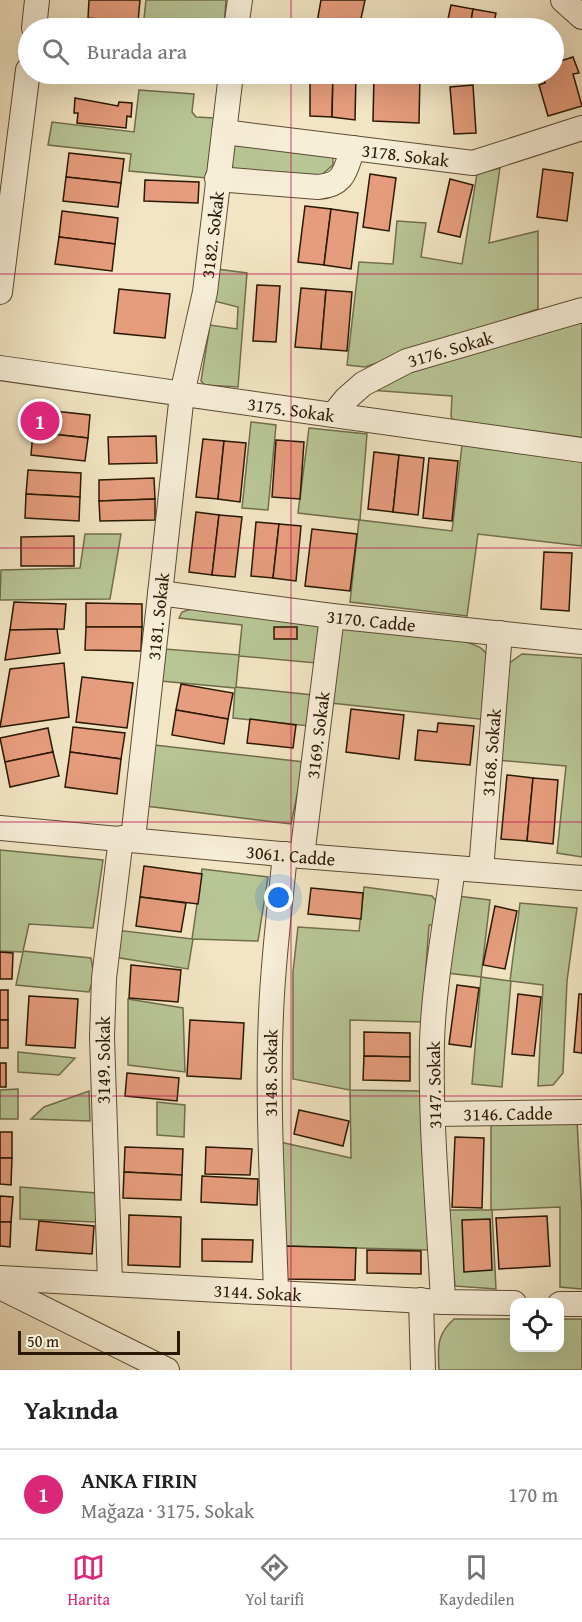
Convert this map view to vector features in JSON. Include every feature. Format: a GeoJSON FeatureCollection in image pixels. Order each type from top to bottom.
{"type":"FeatureCollection","features":[{"type":"Feature","properties":{"kind":"street"},"geometry":{"type":"LineString","coordinates":[[35,18],[38,0]]}},
{"type":"Feature","properties":{"kind":"street"},"geometry":{"type":"LineString","coordinates":[[237,18],[240,0]]}},
{"type":"Feature","properties":{"kind":"street"},"geometry":{"type":"LineString","coordinates":[[563,0],[582,17]]}},
{"type":"Feature","properties":{"kind":"street"},"geometry":{"type":"LineString","coordinates":[[0,292],[26,84]]}},
{"type":"Feature","properties":{"kind":"street","name":"3182. Sokak"},"geometry":{"type":"LineString","coordinates":[[182,394],[205,292],[230,84]]}},
{"type":"Feature","properties":{"kind":"street","name":"3178. Sokak"},"geometry":{"type":"LineString","coordinates":[[224,132],[473,164],[582,128]]}},
{"type":"Feature","properties":{"kind":"street"},"geometry":{"type":"LineString","coordinates":[[217,179],[318,187],[331,185],[341,180],[353,148]]}},
{"type":"Feature","properties":{"kind":"street","name":"3176. Sokak"},"geometry":{"type":"LineString","coordinates":[[333,415],[363,384],[407,361],[582,310]]}},
{"type":"Feature","properties":{"kind":"street","name":"3175. Sokak"},"geometry":{"type":"LineString","coordinates":[[0,368],[582,450]]}},
{"type":"Feature","properties":{"kind":"street","name":"3181. Sokak"},"geometry":{"type":"LineString","coordinates":[[127,839],[160,593],[182,394]]}},
{"type":"Feature","properties":{"kind":"street","name":"3170. Cadde"},"geometry":{"type":"LineString","coordinates":[[160,593],[332,615],[582,642]]}},
{"type":"Feature","properties":{"kind":"street","name":"3169. Sokak"},"geometry":{"type":"LineString","coordinates":[[294,855],[332,615]]}},
{"type":"Feature","properties":{"kind":"street","name":"3168. Sokak"},"geometry":{"type":"LineString","coordinates":[[481,870],[500,633]]}},
{"type":"Feature","properties":{"kind":"street","name":"3061. Cadde"},"geometry":{"type":"LineString","coordinates":[[0,828],[582,878]]}},
{"type":"Feature","properties":{"kind":"street","name":"3149. Sokak"},"geometry":{"type":"LineString","coordinates":[[110,1284],[102,1037],[104,978],[127,839]]}},
{"type":"Feature","properties":{"kind":"street","name":"3148. Sokak"},"geometry":{"type":"LineString","coordinates":[[276,1292],[270,1048],[273,989],[294,855]]}},
{"type":"Feature","properties":{"kind":"street","name":"3147. Sokak"},"geometry":{"type":"LineString","coordinates":[[423,1370],[432,1301],[432,1041],[453,868]]}},
{"type":"Feature","properties":{"kind":"street","name":"3146. Cadde"},"geometry":{"type":"LineString","coordinates":[[433,1114],[582,1112]]}},
{"type":"Feature","properties":{"kind":"street","name":"3144. Sokak"},"geometry":{"type":"LineString","coordinates":[[0,1278],[432,1301],[510,1303]]}},
{"type":"Feature","properties":{"kind":"street"},"geometry":{"type":"LineString","coordinates":[[0,1287],[167,1370]]}},
{"type":"Feature","properties":{"kind":"street"},"geometry":{"type":"LineString","coordinates":[[564,1304],[582,1304]]}},
{"type":"Feature","properties":{"kind":"green space"},"geometry":{"type":"Polygon","coordinates":[[[146,0],[226,0],[225,18],[144,18],[146,0]]]}},
{"type":"Feature","properties":{"kind":"green space"},"geometry":{"type":"Polygon","coordinates":[[[139,90],[194,94],[192,112],[196,117],[214,118],[207,178],[129,171],[131,154],[48,145],[52,122],[134,132],[139,90]]]}},
{"type":"Feature","properties":{"kind":"green space"},"geometry":{"type":"Polygon","coordinates":[[[234,144],[330,155],[333,158],[333,165],[319,177],[231,170],[234,144]]]}},
{"type":"Feature","properties":{"kind":"green space"},"geometry":{"type":"Polygon","coordinates":[[[500,168],[489,243],[538,231],[538,309],[365,367],[347,365],[359,262],[393,264],[397,221],[426,223],[421,257],[462,264],[477,174],[500,168]]]}},
{"type":"Feature","properties":{"kind":"green space"},"geometry":{"type":"Polygon","coordinates":[[[217,269],[247,273],[238,387],[205,385],[201,381],[210,325],[237,329],[238,307],[214,301],[217,269]]]}},
{"type":"Feature","properties":{"kind":"green space"},"geometry":{"type":"Polygon","coordinates":[[[582,319],[582,439],[454,423],[451,416],[452,396],[368,390],[397,373],[582,319]]]}},
{"type":"Feature","properties":{"kind":"green space"},"geometry":{"type":"Polygon","coordinates":[[[251,422],[276,425],[268,510],[242,508],[251,422]]]}},
{"type":"Feature","properties":{"kind":"green space"},"geometry":{"type":"Polygon","coordinates":[[[309,428],[367,434],[360,520],[452,531],[462,445],[582,462],[582,546],[478,534],[467,616],[350,602],[359,520],[298,513],[309,428]]]}},
{"type":"Feature","properties":{"kind":"green space"},"geometry":{"type":"Polygon","coordinates":[[[85,534],[121,534],[110,599],[0,600],[1,570],[80,568],[85,534]]]}},
{"type":"Feature","properties":{"kind":"green space"},"geometry":{"type":"Polygon","coordinates":[[[194,608],[317,625],[320,628],[316,663],[239,656],[236,687],[313,695],[310,726],[233,718],[235,688],[161,681],[165,649],[239,655],[242,625],[179,618],[182,612],[194,608]]]}},
{"type":"Feature","properties":{"kind":"green space"},"geometry":{"type":"Polygon","coordinates":[[[345,628],[397,631],[442,637],[476,646],[485,652],[488,658],[490,685],[488,720],[331,703],[340,631],[345,628]]]}},
{"type":"Feature","properties":{"kind":"green space"},"geometry":{"type":"Polygon","coordinates":[[[522,654],[582,658],[582,857],[557,853],[566,766],[497,760],[508,664],[522,654]]]}},
{"type":"Feature","properties":{"kind":"green space"},"geometry":{"type":"Polygon","coordinates":[[[154,745],[304,762],[291,824],[146,806],[154,745]]]}},
{"type":"Feature","properties":{"kind":"green space"},"geometry":{"type":"Polygon","coordinates":[[[0,850],[103,860],[93,928],[29,924],[23,951],[91,958],[94,976],[89,992],[16,985],[23,952],[0,951],[0,850]]]}},
{"type":"Feature","properties":{"kind":"green space"},"geometry":{"type":"Polygon","coordinates":[[[202,869],[268,877],[258,941],[193,939],[188,969],[114,957],[116,930],[192,939],[202,869]]]}},
{"type":"Feature","properties":{"kind":"green space"},"geometry":{"type":"Polygon","coordinates":[[[364,887],[432,896],[437,902],[437,925],[429,925],[422,1022],[350,1020],[350,1090],[293,1079],[293,972],[298,927],[359,931],[364,887]]]}},
{"type":"Feature","properties":{"kind":"green space"},"geometry":{"type":"Polygon","coordinates":[[[457,896],[490,900],[481,977],[447,973],[457,896]]]}},
{"type":"Feature","properties":{"kind":"green space"},"geometry":{"type":"Polygon","coordinates":[[[520,903],[577,908],[567,981],[563,1073],[553,1085],[538,1086],[543,985],[511,981],[502,1087],[472,1084],[481,977],[510,981],[520,903]]]}},
{"type":"Feature","properties":{"kind":"green space"},"geometry":{"type":"Polygon","coordinates":[[[128,999],[183,1008],[185,1072],[128,1065],[128,999]]]}},
{"type":"Feature","properties":{"kind":"green space"},"geometry":{"type":"Polygon","coordinates":[[[18,1052],[75,1058],[59,1075],[18,1072],[18,1052]]]}},
{"type":"Feature","properties":{"kind":"green space"},"geometry":{"type":"Polygon","coordinates":[[[18,1089],[18,1119],[0,1119],[0,1090],[18,1089]]]}},
{"type":"Feature","properties":{"kind":"green space"},"geometry":{"type":"Polygon","coordinates":[[[350,1090],[421,1091],[430,1250],[284,1246],[280,1142],[351,1158],[350,1090]]]}},
{"type":"Feature","properties":{"kind":"green space"},"geometry":{"type":"Polygon","coordinates":[[[89,1091],[90,1121],[31,1119],[44,1107],[89,1091]]]}},
{"type":"Feature","properties":{"kind":"green space"},"geometry":{"type":"Polygon","coordinates":[[[157,1102],[185,1105],[184,1137],[157,1135],[157,1102]]]}},
{"type":"Feature","properties":{"kind":"green space"},"geometry":{"type":"Polygon","coordinates":[[[577,1120],[582,1214],[582,1289],[560,1287],[560,1207],[492,1210],[496,1289],[455,1286],[447,1210],[491,1210],[491,1121],[577,1120]]]}},
{"type":"Feature","properties":{"kind":"green space"},"geometry":{"type":"Polygon","coordinates":[[[20,1187],[96,1193],[96,1222],[20,1219],[20,1187]]]}},
{"type":"Feature","properties":{"kind":"green space"},"geometry":{"type":"Polygon","coordinates":[[[454,1319],[510,1319],[510,1352],[564,1352],[564,1319],[582,1319],[582,1370],[439,1370],[439,1342],[454,1319]]]}},
{"type":"Feature","properties":{"kind":"building"},"geometry":{"type":"Polygon","coordinates":[[[89,0],[140,0],[138,18],[88,18],[89,0]]]}},
{"type":"Feature","properties":{"kind":"building"},"geometry":{"type":"Polygon","coordinates":[[[321,0],[365,0],[361,18],[318,18],[321,0]]]}},
{"type":"Feature","properties":{"kind":"building"},"geometry":{"type":"Polygon","coordinates":[[[451,5],[473,9],[472,18],[448,18],[451,5]]]}},
{"type":"Feature","properties":{"kind":"building"},"geometry":{"type":"Polygon","coordinates":[[[473,9],[496,13],[495,18],[472,18],[473,9]]]}},
{"type":"Feature","properties":{"kind":"building"},"geometry":{"type":"Polygon","coordinates":[[[573,57],[579,73],[573,74],[582,106],[548,116],[539,85],[564,84],[564,60],[573,57]]]}},
{"type":"Feature","properties":{"kind":"building"},"geometry":{"type":"Polygon","coordinates":[[[310,84],[333,84],[332,117],[310,116],[310,84]]]}},
{"type":"Feature","properties":{"kind":"building"},"geometry":{"type":"Polygon","coordinates":[[[333,84],[356,84],[355,120],[332,117],[333,84]]]}},
{"type":"Feature","properties":{"kind":"building"},"geometry":{"type":"Polygon","coordinates":[[[374,84],[420,84],[419,123],[373,121],[374,84]]]}},
{"type":"Feature","properties":{"kind":"building"},"geometry":{"type":"Polygon","coordinates":[[[473,85],[476,133],[454,134],[450,87],[473,85]]]}},
{"type":"Feature","properties":{"kind":"building"},"geometry":{"type":"Polygon","coordinates":[[[75,98],[118,106],[119,102],[132,103],[131,117],[127,116],[126,128],[77,123],[78,113],[74,113],[75,98]]]}},
{"type":"Feature","properties":{"kind":"building"},"geometry":{"type":"Polygon","coordinates":[[[69,153],[124,159],[121,183],[66,177],[69,153]]]}},
{"type":"Feature","properties":{"kind":"building"},"geometry":{"type":"Polygon","coordinates":[[[543,169],[573,173],[567,221],[537,217],[543,169]]]}},
{"type":"Feature","properties":{"kind":"building"},"geometry":{"type":"Polygon","coordinates":[[[370,174],[396,178],[389,231],[363,227],[370,174]]]}},
{"type":"Feature","properties":{"kind":"building"},"geometry":{"type":"Polygon","coordinates":[[[66,177],[121,183],[118,207],[63,201],[66,177]]]}},
{"type":"Feature","properties":{"kind":"building"},"geometry":{"type":"Polygon","coordinates":[[[450,179],[473,185],[460,237],[438,232],[450,179]]]}},
{"type":"Feature","properties":{"kind":"building"},"geometry":{"type":"Polygon","coordinates":[[[145,180],[199,182],[198,203],[144,201],[145,180]]]}},
{"type":"Feature","properties":{"kind":"building"},"geometry":{"type":"Polygon","coordinates":[[[305,206],[331,209],[324,265],[298,262],[305,206]]]}},
{"type":"Feature","properties":{"kind":"building"},"geometry":{"type":"Polygon","coordinates":[[[331,209],[358,213],[351,269],[324,265],[331,209]]]}},
{"type":"Feature","properties":{"kind":"building"},"geometry":{"type":"Polygon","coordinates":[[[62,211],[118,218],[115,244],[59,237],[62,211]]]}},
{"type":"Feature","properties":{"kind":"building"},"geometry":{"type":"Polygon","coordinates":[[[59,237],[115,244],[112,271],[55,264],[59,237]]]}},
{"type":"Feature","properties":{"kind":"building"},"geometry":{"type":"Polygon","coordinates":[[[257,285],[280,286],[276,342],[253,341],[257,285]]]}},
{"type":"Feature","properties":{"kind":"building"},"geometry":{"type":"Polygon","coordinates":[[[301,288],[326,290],[321,349],[295,347],[301,288]]]}},
{"type":"Feature","properties":{"kind":"building"},"geometry":{"type":"Polygon","coordinates":[[[119,289],[170,294],[165,338],[114,333],[119,289]]]}},
{"type":"Feature","properties":{"kind":"building"},"geometry":{"type":"Polygon","coordinates":[[[326,290],[352,292],[347,351],[321,349],[326,290]]]}},
{"type":"Feature","properties":{"kind":"building"},"geometry":{"type":"Polygon","coordinates":[[[36,409],[90,415],[88,438],[33,432],[36,409]]]}},
{"type":"Feature","properties":{"kind":"building"},"geometry":{"type":"Polygon","coordinates":[[[33,432],[88,438],[85,461],[31,455],[33,432]]]}},
{"type":"Feature","properties":{"kind":"building"},"geometry":{"type":"Polygon","coordinates":[[[156,436],[157,463],[109,464],[108,437],[156,436]]]}},
{"type":"Feature","properties":{"kind":"building"},"geometry":{"type":"Polygon","coordinates":[[[203,439],[224,441],[218,499],[196,497],[203,439]]]}},
{"type":"Feature","properties":{"kind":"building"},"geometry":{"type":"Polygon","coordinates":[[[276,440],[304,442],[300,499],[272,497],[276,440]]]}},
{"type":"Feature","properties":{"kind":"building"},"geometry":{"type":"Polygon","coordinates":[[[224,441],[246,443],[240,502],[218,499],[224,441]]]}},
{"type":"Feature","properties":{"kind":"building"},"geometry":{"type":"Polygon","coordinates":[[[374,452],[399,455],[393,512],[368,509],[374,452]]]}},
{"type":"Feature","properties":{"kind":"building"},"geometry":{"type":"Polygon","coordinates":[[[399,455],[424,458],[418,515],[393,512],[399,455]]]}},
{"type":"Feature","properties":{"kind":"building"},"geometry":{"type":"Polygon","coordinates":[[[429,458],[458,461],[452,521],[423,518],[429,458]]]}},
{"type":"Feature","properties":{"kind":"building"},"geometry":{"type":"Polygon","coordinates":[[[28,470],[81,473],[80,497],[26,494],[28,470]]]}},
{"type":"Feature","properties":{"kind":"building"},"geometry":{"type":"Polygon","coordinates":[[[154,478],[155,499],[99,501],[99,480],[154,478]]]}},
{"type":"Feature","properties":{"kind":"building"},"geometry":{"type":"Polygon","coordinates":[[[26,494],[80,497],[79,521],[25,518],[26,494]]]}},
{"type":"Feature","properties":{"kind":"building"},"geometry":{"type":"Polygon","coordinates":[[[155,499],[155,520],[100,521],[99,501],[155,499]]]}},
{"type":"Feature","properties":{"kind":"building"},"geometry":{"type":"Polygon","coordinates":[[[196,512],[219,515],[212,575],[189,572],[196,512]]]}},
{"type":"Feature","properties":{"kind":"building"},"geometry":{"type":"Polygon","coordinates":[[[219,515],[242,517],[235,577],[212,575],[219,515]]]}},
{"type":"Feature","properties":{"kind":"building"},"geometry":{"type":"Polygon","coordinates":[[[256,522],[279,524],[273,578],[251,576],[256,522]]]}},
{"type":"Feature","properties":{"kind":"building"},"geometry":{"type":"Polygon","coordinates":[[[279,524],[301,526],[296,581],[273,578],[279,524]]]}},
{"type":"Feature","properties":{"kind":"building"},"geometry":{"type":"Polygon","coordinates":[[[312,529],[357,534],[350,591],[305,586],[312,529]]]}},
{"type":"Feature","properties":{"kind":"building"},"geometry":{"type":"Polygon","coordinates":[[[74,536],[74,566],[21,566],[21,537],[74,536]]]}},
{"type":"Feature","properties":{"kind":"building"},"geometry":{"type":"Polygon","coordinates":[[[544,552],[572,553],[569,611],[541,609],[544,552]]]}},
{"type":"Feature","properties":{"kind":"building"},"geometry":{"type":"Polygon","coordinates":[[[14,602],[66,604],[64,629],[10,630],[14,602]]]}},
{"type":"Feature","properties":{"kind":"building"},"geometry":{"type":"Polygon","coordinates":[[[86,603],[142,604],[142,627],[86,627],[86,603]]]}},
{"type":"Feature","properties":{"kind":"building"},"geometry":{"type":"Polygon","coordinates":[[[86,627],[142,627],[141,651],[85,650],[86,627]]]}},
{"type":"Feature","properties":{"kind":"building"},"geometry":{"type":"Polygon","coordinates":[[[274,627],[297,627],[297,639],[274,639],[274,627]]]}},
{"type":"Feature","properties":{"kind":"building"},"geometry":{"type":"Polygon","coordinates":[[[57,629],[60,653],[5,660],[10,630],[57,629]]]}},
{"type":"Feature","properties":{"kind":"building"},"geometry":{"type":"Polygon","coordinates":[[[64,663],[69,717],[0,727],[10,669],[64,663]]]}},
{"type":"Feature","properties":{"kind":"building"},"geometry":{"type":"Polygon","coordinates":[[[82,677],[133,683],[127,728],[76,722],[82,677]]]}},
{"type":"Feature","properties":{"kind":"building"},"geometry":{"type":"Polygon","coordinates":[[[181,684],[233,693],[228,719],[176,710],[181,684]]]}},
{"type":"Feature","properties":{"kind":"building"},"geometry":{"type":"Polygon","coordinates":[[[351,709],[404,715],[399,759],[346,752],[351,709]]]}},
{"type":"Feature","properties":{"kind":"building"},"geometry":{"type":"Polygon","coordinates":[[[176,710],[228,719],[224,744],[172,735],[176,710]]]}},
{"type":"Feature","properties":{"kind":"building"},"geometry":{"type":"Polygon","coordinates":[[[250,719],[296,725],[293,748],[247,743],[250,719]]]}},
{"type":"Feature","properties":{"kind":"building"},"geometry":{"type":"Polygon","coordinates":[[[438,723],[474,726],[470,765],[415,760],[418,730],[437,732],[438,723]]]}},
{"type":"Feature","properties":{"kind":"building"},"geometry":{"type":"Polygon","coordinates":[[[73,727],[125,733],[121,759],[70,752],[73,727]]]}},
{"type":"Feature","properties":{"kind":"building"},"geometry":{"type":"Polygon","coordinates":[[[48,728],[53,752],[5,762],[0,738],[48,728]]]}},
{"type":"Feature","properties":{"kind":"building"},"geometry":{"type":"Polygon","coordinates":[[[53,752],[59,776],[10,787],[5,762],[53,752]]]}},
{"type":"Feature","properties":{"kind":"building"},"geometry":{"type":"Polygon","coordinates":[[[70,752],[121,759],[117,794],[65,787],[70,752]]]}},
{"type":"Feature","properties":{"kind":"building"},"geometry":{"type":"Polygon","coordinates":[[[507,775],[533,778],[527,841],[501,839],[507,775]]]}},
{"type":"Feature","properties":{"kind":"building"},"geometry":{"type":"Polygon","coordinates":[[[533,778],[558,780],[553,844],[527,841],[533,778]]]}},
{"type":"Feature","properties":{"kind":"building"},"geometry":{"type":"Polygon","coordinates":[[[144,866],[202,874],[198,904],[140,897],[144,866]]]}},
{"type":"Feature","properties":{"kind":"building"},"geometry":{"type":"Polygon","coordinates":[[[311,888],[363,893],[361,919],[308,914],[311,888]]]}},
{"type":"Feature","properties":{"kind":"building"},"geometry":{"type":"Polygon","coordinates":[[[140,897],[186,903],[181,932],[136,926],[140,897]]]}},
{"type":"Feature","properties":{"kind":"building"},"geometry":{"type":"Polygon","coordinates":[[[495,906],[517,911],[505,969],[483,965],[495,906]]]}},
{"type":"Feature","properties":{"kind":"building"},"geometry":{"type":"Polygon","coordinates":[[[0,952],[13,953],[12,979],[0,979],[0,952]]]}},
{"type":"Feature","properties":{"kind":"building"},"geometry":{"type":"Polygon","coordinates":[[[131,965],[181,970],[178,1002],[129,998],[131,965]]]}},
{"type":"Feature","properties":{"kind":"building"},"geometry":{"type":"Polygon","coordinates":[[[457,985],[479,988],[471,1047],[449,1044],[457,985]]]}},
{"type":"Feature","properties":{"kind":"building"},"geometry":{"type":"Polygon","coordinates":[[[0,990],[8,990],[8,1020],[0,1020],[0,990]]]}},
{"type":"Feature","properties":{"kind":"building"},"geometry":{"type":"Polygon","coordinates":[[[518,994],[541,997],[534,1056],[512,1054],[518,994]]]}},
{"type":"Feature","properties":{"kind":"building"},"geometry":{"type":"Polygon","coordinates":[[[579,994],[582,994],[582,1053],[574,1052],[579,994]]]}},
{"type":"Feature","properties":{"kind":"building"},"geometry":{"type":"Polygon","coordinates":[[[29,996],[78,999],[75,1048],[26,1045],[29,996]]]}},
{"type":"Feature","properties":{"kind":"building"},"geometry":{"type":"Polygon","coordinates":[[[0,1020],[8,1020],[8,1048],[0,1048],[0,1020]]]}},
{"type":"Feature","properties":{"kind":"building"},"geometry":{"type":"Polygon","coordinates":[[[190,1020],[244,1023],[241,1079],[187,1076],[190,1020]]]}},
{"type":"Feature","properties":{"kind":"building"},"geometry":{"type":"Polygon","coordinates":[[[364,1032],[410,1033],[410,1057],[364,1056],[364,1032]]]}},
{"type":"Feature","properties":{"kind":"building"},"geometry":{"type":"Polygon","coordinates":[[[364,1056],[410,1057],[410,1081],[363,1080],[364,1056]]]}},
{"type":"Feature","properties":{"kind":"building"},"geometry":{"type":"Polygon","coordinates":[[[0,1063],[6,1063],[6,1087],[0,1087],[0,1063]]]}},
{"type":"Feature","properties":{"kind":"building"},"geometry":{"type":"Polygon","coordinates":[[[127,1073],[179,1078],[177,1101],[125,1096],[127,1073]]]}},
{"type":"Feature","properties":{"kind":"building"},"geometry":{"type":"Polygon","coordinates":[[[299,1110],[349,1121],[343,1146],[294,1134],[299,1110]]]}},
{"type":"Feature","properties":{"kind":"building"},"geometry":{"type":"Polygon","coordinates":[[[0,1132],[12,1132],[12,1158],[0,1158],[0,1132]]]}},
{"type":"Feature","properties":{"kind":"building"},"geometry":{"type":"Polygon","coordinates":[[[455,1137],[484,1138],[482,1208],[452,1207],[455,1137]]]}},
{"type":"Feature","properties":{"kind":"building"},"geometry":{"type":"Polygon","coordinates":[[[125,1147],[183,1149],[182,1175],[124,1172],[125,1147]]]}},
{"type":"Feature","properties":{"kind":"building"},"geometry":{"type":"Polygon","coordinates":[[[206,1147],[252,1149],[250,1175],[205,1174],[206,1147]]]}},
{"type":"Feature","properties":{"kind":"building"},"geometry":{"type":"Polygon","coordinates":[[[0,1158],[12,1158],[11,1185],[0,1184],[0,1158]]]}},
{"type":"Feature","properties":{"kind":"building"},"geometry":{"type":"Polygon","coordinates":[[[124,1172],[182,1175],[181,1200],[123,1198],[124,1172]]]}},
{"type":"Feature","properties":{"kind":"building"},"geometry":{"type":"Polygon","coordinates":[[[202,1176],[258,1179],[257,1205],[201,1202],[202,1176]]]}},
{"type":"Feature","properties":{"kind":"building"},"geometry":{"type":"Polygon","coordinates":[[[0,1196],[13,1197],[11,1222],[0,1222],[0,1196]]]}},
{"type":"Feature","properties":{"kind":"building"},"geometry":{"type":"Polygon","coordinates":[[[129,1215],[181,1217],[180,1267],[128,1265],[129,1215]]]}},
{"type":"Feature","properties":{"kind":"building"},"geometry":{"type":"Polygon","coordinates":[[[547,1216],[550,1266],[499,1269],[496,1218],[547,1216]]]}},
{"type":"Feature","properties":{"kind":"building"},"geometry":{"type":"Polygon","coordinates":[[[490,1219],[492,1270],[464,1272],[462,1220],[490,1219]]]}},
{"type":"Feature","properties":{"kind":"building"},"geometry":{"type":"Polygon","coordinates":[[[39,1221],[94,1226],[92,1254],[36,1250],[39,1221]]]}},
{"type":"Feature","properties":{"kind":"building"},"geometry":{"type":"Polygon","coordinates":[[[0,1222],[11,1222],[10,1247],[0,1246],[0,1222]]]}},
{"type":"Feature","properties":{"kind":"building"},"geometry":{"type":"Polygon","coordinates":[[[202,1239],[253,1240],[252,1262],[202,1261],[202,1239]]]}},
{"type":"Feature","properties":{"kind":"building"},"geometry":{"type":"Polygon","coordinates":[[[284,1246],[356,1248],[355,1280],[283,1279],[284,1246]]]}},
{"type":"Feature","properties":{"kind":"building"},"geometry":{"type":"Polygon","coordinates":[[[367,1250],[421,1251],[421,1274],[367,1273],[367,1250]]]}},
{"type":"Feature","properties":{"kind":"place","name":"ANKA FIRIN"},"geometry":{"type":"Point","coordinates":[40,421]}}]}
